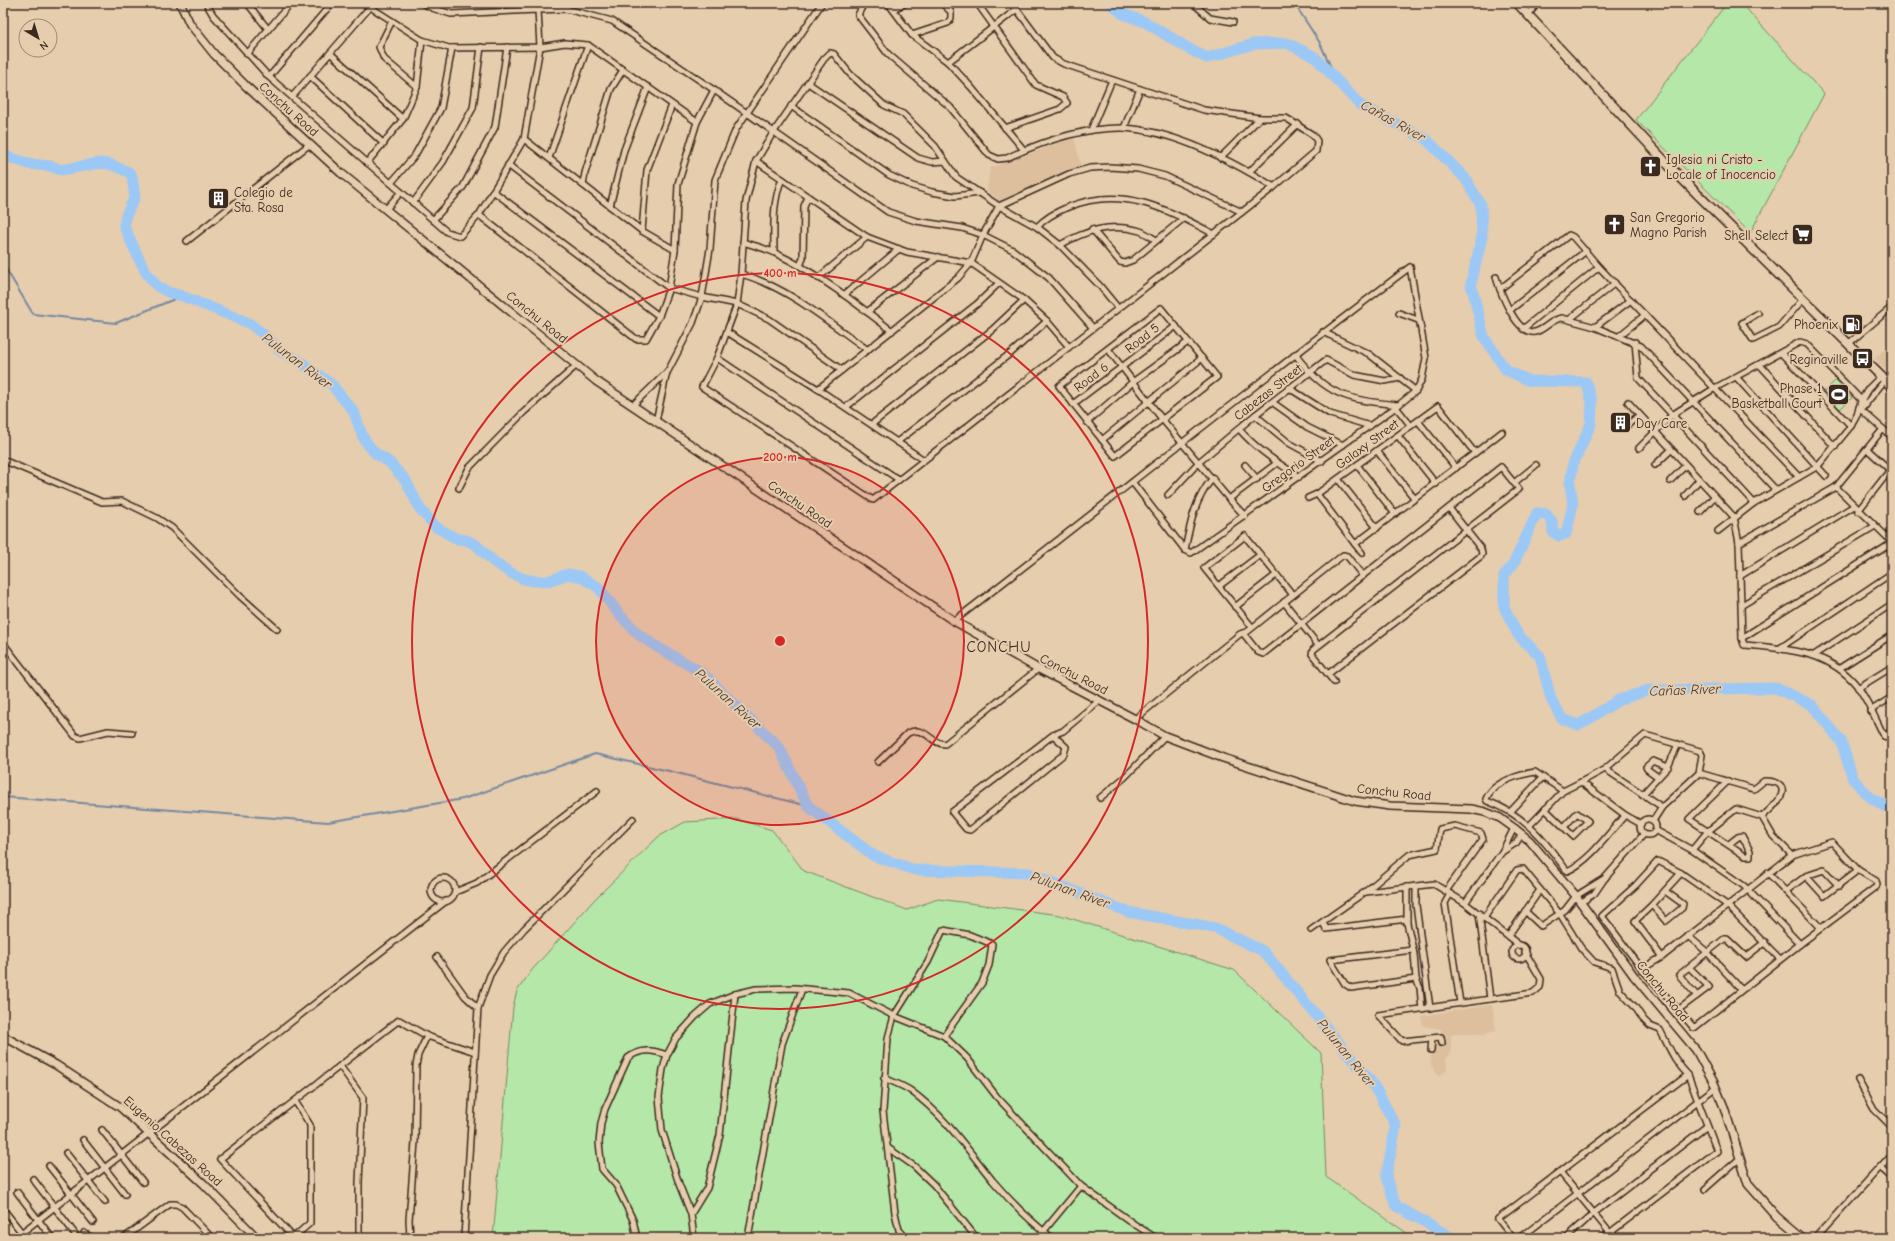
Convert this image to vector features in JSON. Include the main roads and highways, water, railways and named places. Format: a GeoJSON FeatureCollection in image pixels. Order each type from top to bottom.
{"type":"FeatureCollection","features":[{"type":"Feature","properties":{"kind":"main road","name":"Conchu Road"},"geometry":{"type":"LineString","coordinates":[[180,3],[190,24],[214,54],[247,87],[310,144],[386,209],[577,365],[596,380],[656,421],[954,621],[1038,669],[1135,718],[1165,736],[1223,758],[1355,801],[1397,806],[1471,809],[1485,812],[1500,818],[1522,834],[1576,896],[1634,976],[1696,1050],[1716,1088],[1748,1184],[1756,1195],[1777,1217],[1802,1238]]}},
{"type":"Feature","properties":{"kind":"main road"},"geometry":{"type":"LineString","coordinates":[[1517,3],[1674,171],[1892,387]]}},
{"type":"Feature","properties":{"kind":"main road","name":"Eugenio Cabezas Road"},"geometry":{"type":"LineString","coordinates":[[3,1036],[56,1065],[120,1107],[204,1184],[257,1238]]}},
{"type":"Feature","properties":{"kind":"waterway","name":"Cañas River"},"geometry":{"type":"LineString","coordinates":[[1111,3],[1123,14],[1145,22],[1207,58],[1253,44],[1287,43],[1315,57],[1360,105],[1426,139],[1465,178],[1481,205],[1482,237],[1471,284],[1484,337],[1506,370],[1530,381],[1586,382],[1592,402],[1591,424],[1573,464],[1570,484],[1573,504],[1566,534],[1559,536],[1553,532],[1552,521],[1546,514],[1537,513],[1514,563],[1504,576],[1504,607],[1518,635],[1540,656],[1551,699],[1562,719],[1579,725],[1619,700],[1649,690],[1776,688],[1812,705],[1841,741],[1853,779],[1871,798],[1892,810]]}},
{"type":"Feature","properties":{"kind":"waterway"},"geometry":{"type":"LineString","coordinates":[[1294,3],[1320,43],[1338,83]]}},
{"type":"Feature","properties":{"kind":"waterway","name":"Pulunan River"},"geometry":{"type":"LineString","coordinates":[[3,155],[29,164],[50,166],[61,170],[100,163],[109,164],[129,172],[132,176],[135,197],[126,215],[124,226],[147,274],[157,286],[168,292],[182,296],[249,323],[267,337],[280,351],[298,360],[332,385],[354,412],[366,442],[375,453],[389,462],[406,481],[420,509],[436,527],[457,539],[466,540],[475,544],[494,562],[509,572],[524,579],[548,581],[568,574],[579,576],[598,587],[619,614],[638,634],[657,647],[701,672],[779,747],[808,806],[874,856],[915,870],[1029,873],[1128,912],[1215,928],[1263,951],[1373,1084],[1396,1126],[1386,1177],[1396,1206],[1453,1238]]}},
{"type":"Feature","properties":{"kind":"waterway"},"geometry":{"type":"LineString","coordinates":[[3,264],[33,314],[116,323],[182,296]]}},
{"type":"Feature","properties":{"kind":"waterway"},"geometry":{"type":"LineString","coordinates":[[3,797],[328,822],[463,799],[595,754],[808,806]]}},
{"type":"Feature","properties":{"kind":"place","name":"Iglesia ni Cristo - Locale of Inocencio"},"geometry":{"type":"Point","coordinates":[1650,166]}},
{"type":"Feature","properties":{"kind":"place","name":"Colegio de Sta. Rosa"},"geometry":{"type":"Point","coordinates":[219,199]}},
{"type":"Feature","properties":{"kind":"place","name":"San Gregorio Magno Parish"},"geometry":{"type":"Point","coordinates":[1615,224]}},
{"type":"Feature","properties":{"kind":"place","name":"Shell Select"},"geometry":{"type":"Point","coordinates":[1803,235]}},
{"type":"Feature","properties":{"kind":"place","name":"Phoenix"},"geometry":{"type":"Point","coordinates":[1853,324]}},
{"type":"Feature","properties":{"kind":"place","name":"Reginaville"},"geometry":{"type":"Point","coordinates":[1863,359]}},
{"type":"Feature","properties":{"kind":"place","name":"Phase 1 Basketball Court"},"geometry":{"type":"Point","coordinates":[1838,395]}},
{"type":"Feature","properties":{"kind":"place","name":"Day Care"},"geometry":{"type":"Point","coordinates":[1620,423]}},
{"type":"Feature","properties":{"kind":"district","name":"CONCHU"},"geometry":{"type":"Point","coordinates":[999,647]}}]}
